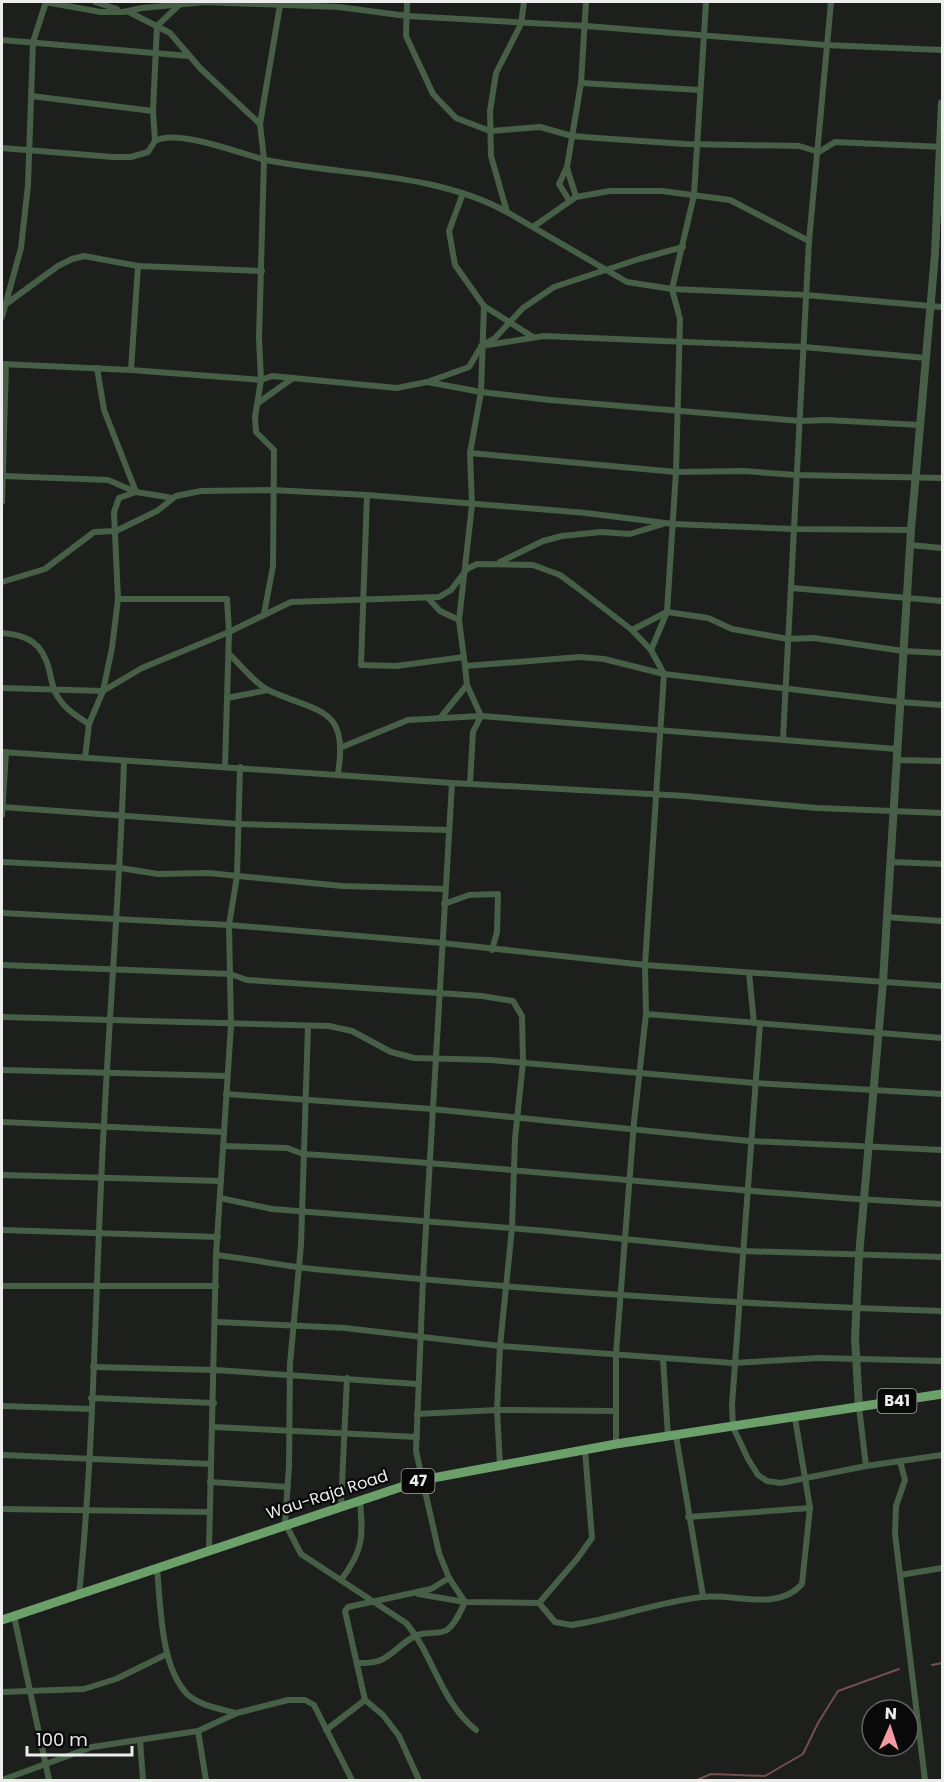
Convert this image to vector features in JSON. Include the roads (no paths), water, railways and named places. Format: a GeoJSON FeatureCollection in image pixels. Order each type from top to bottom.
{"type":"FeatureCollection","features":[{"type":"Feature","properties":{"kind":"main road","name":"B41"},"geometry":{"type":"LineString","coordinates":[[855,1408],[942,1394]]}},
{"type":"Feature","properties":{"kind":"main road","name":"Wau-Raja Road"},"geometry":{"type":"LineString","coordinates":[[2,1620],[158,1569],[285,1523],[422,1480],[616,1444],[855,1408]]}},
{"type":"Feature","properties":{"kind":"street"},"geometry":{"type":"LineString","coordinates":[[2,317],[3,305],[21,248],[29,151],[33,42],[45,2],[101,12],[131,12],[142,8],[179,3],[215,2],[339,7],[407,16],[586,26],[825,45],[942,50]]}},
{"type":"Feature","properties":{"kind":"street"},"geometry":{"type":"LineString","coordinates":[[95,2],[102,6],[131,12],[170,33],[189,56],[260,124]]}},
{"type":"Feature","properties":{"kind":"street"},"geometry":{"type":"LineString","coordinates":[[407,2],[406,36],[433,93],[456,118],[490,130],[540,127],[572,136],[699,144],[799,147],[819,152],[835,141],[941,147]]}},
{"type":"Feature","properties":{"kind":"street"},"geometry":{"type":"LineString","coordinates":[[507,212],[491,156],[490,130],[496,73],[521,24],[524,2]]}},
{"type":"Feature","properties":{"kind":"street"},"geometry":{"type":"LineString","coordinates":[[573,199],[559,184],[567,168],[581,83],[586,2]]}},
{"type":"Feature","properties":{"kind":"street"},"geometry":{"type":"LineString","coordinates":[[651,650],[667,612],[676,472],[680,319],[672,289],[694,195],[699,144],[706,2]]}},
{"type":"Feature","properties":{"kind":"street"},"geometry":{"type":"LineString","coordinates":[[783,739],[792,588],[792,529],[809,241],[819,152],[825,45],[831,2]]}},
{"type":"Feature","properties":{"kind":"street"},"geometry":{"type":"LineString","coordinates":[[155,141],[153,111],[157,26],[179,3]]}},
{"type":"Feature","properties":{"kind":"street"},"geometry":{"type":"LineString","coordinates":[[264,614],[273,566],[274,450],[256,432],[261,380],[259,338],[264,159],[260,124],[280,5]]}},
{"type":"Feature","properties":{"kind":"street"},"geometry":{"type":"LineString","coordinates":[[2,40],[189,56]]}},
{"type":"Feature","properties":{"kind":"street"},"geometry":{"type":"LineString","coordinates":[[581,83],[700,90]]}},
{"type":"Feature","properties":{"kind":"street"},"geometry":{"type":"LineString","coordinates":[[31,96],[153,111]]}},
{"type":"Feature","properties":{"kind":"street"},"geometry":{"type":"LineString","coordinates":[[866,1466],[855,1408],[859,1256],[883,982],[911,530],[930,306],[939,255],[942,103]]}},
{"type":"Feature","properties":{"kind":"street"},"geometry":{"type":"LineString","coordinates":[[2,148],[131,157],[145,155],[155,141],[162,138],[196,140],[264,159],[391,177],[463,193],[507,212],[627,282],[672,289],[806,295],[942,307]]}},
{"type":"Feature","properties":{"kind":"street"},"geometry":{"type":"LineString","coordinates":[[567,168],[573,199]]}},
{"type":"Feature","properties":{"kind":"street"},"geometry":{"type":"LineString","coordinates":[[533,227],[573,199],[610,191],[662,191],[730,200],[809,241]]}},
{"type":"Feature","properties":{"kind":"street"},"geometry":{"type":"LineString","coordinates":[[463,193],[449,231],[455,265],[484,306],[532,337]]}},
{"type":"Feature","properties":{"kind":"street"},"geometry":{"type":"LineString","coordinates":[[2,502],[4,364],[131,370],[261,380],[272,376],[397,388],[427,382],[468,367],[477,358],[481,346],[495,338],[509,322],[554,287],[683,247]]}},
{"type":"Feature","properties":{"kind":"street"},"geometry":{"type":"LineString","coordinates":[[3,305],[72,258],[84,256],[138,266],[262,271]]}},
{"type":"Feature","properties":{"kind":"street"},"geometry":{"type":"LineString","coordinates":[[131,370],[138,266]]}},
{"type":"Feature","properties":{"kind":"street"},"geometry":{"type":"LineString","coordinates":[[481,716],[467,685],[459,620],[467,569],[472,505],[470,453],[481,392],[484,306]]}},
{"type":"Feature","properties":{"kind":"street"},"geometry":{"type":"LineString","coordinates":[[481,346],[532,337],[804,347],[926,358]]}},
{"type":"Feature","properties":{"kind":"street"},"geometry":{"type":"LineString","coordinates":[[97,368],[104,410],[136,492]]}},
{"type":"Feature","properties":{"kind":"street"},"geometry":{"type":"LineString","coordinates":[[258,403],[293,378]]}},
{"type":"Feature","properties":{"kind":"street"},"geometry":{"type":"LineString","coordinates":[[427,382],[481,392],[678,411],[800,421],[827,420],[920,425]]}},
{"type":"Feature","properties":{"kind":"street"},"geometry":{"type":"LineString","coordinates":[[470,453],[676,472],[744,471],[796,475],[942,478]]}},
{"type":"Feature","properties":{"kind":"street"},"geometry":{"type":"LineString","coordinates":[[4,476],[108,480],[136,492],[173,498],[201,491],[272,490],[367,495],[586,513],[673,524],[792,529],[911,530]]}},
{"type":"Feature","properties":{"kind":"street"},"geometry":{"type":"LineString","coordinates":[[85,758],[89,724],[103,692],[112,648],[118,599],[116,505],[123,495],[136,492]]}},
{"type":"Feature","properties":{"kind":"street"},"geometry":{"type":"LineString","coordinates":[[367,495],[361,664],[396,666],[464,657]]}},
{"type":"Feature","properties":{"kind":"street"},"geometry":{"type":"LineString","coordinates":[[2,582],[45,569],[94,532],[116,531],[157,511],[173,498]]}},
{"type":"Feature","properties":{"kind":"street"},"geometry":{"type":"LineString","coordinates":[[500,563],[543,541],[601,532],[630,534],[665,523]]}},
{"type":"Feature","properties":{"kind":"street"},"geometry":{"type":"LineString","coordinates":[[910,545],[942,548]]}},
{"type":"Feature","properties":{"kind":"street"},"geometry":{"type":"LineString","coordinates":[[2,688],[103,692],[142,668],[230,632],[264,614],[298,600],[440,597],[451,590],[467,569],[477,564],[533,565],[560,575],[632,630],[651,650],[664,674],[645,964],[646,1014],[639,1072],[616,1354],[614,1412],[616,1444]]}},
{"type":"Feature","properties":{"kind":"street"},"geometry":{"type":"LineString","coordinates":[[792,588],[942,601]]}},
{"type":"Feature","properties":{"kind":"street"},"geometry":{"type":"LineString","coordinates":[[428,598],[441,611],[459,620]]}},
{"type":"Feature","properties":{"kind":"street"},"geometry":{"type":"LineString","coordinates":[[118,599],[227,599],[230,632],[225,766]]}},
{"type":"Feature","properties":{"kind":"street"},"geometry":{"type":"LineString","coordinates":[[632,630],[667,612],[708,618],[732,629],[788,639],[814,638],[903,651],[942,653]]}},
{"type":"Feature","properties":{"kind":"street"},"geometry":{"type":"LineString","coordinates":[[2,633],[18,634],[38,644],[49,668],[54,690],[72,714],[89,724]]}},
{"type":"Feature","properties":{"kind":"street"},"geometry":{"type":"LineString","coordinates":[[229,654],[268,690],[319,709],[337,725],[342,747],[338,773]]}},
{"type":"Feature","properties":{"kind":"street"},"geometry":{"type":"LineString","coordinates":[[465,666],[580,657],[604,659],[664,674],[942,705]]}},
{"type":"Feature","properties":{"kind":"street"},"geometry":{"type":"LineString","coordinates":[[441,717],[467,685]]}},
{"type":"Feature","properties":{"kind":"street"},"geometry":{"type":"LineString","coordinates":[[227,698],[268,690]]}},
{"type":"Feature","properties":{"kind":"street"},"geometry":{"type":"LineString","coordinates":[[342,747],[408,720],[481,716],[896,749]]}},
{"type":"Feature","properties":{"kind":"street"},"geometry":{"type":"LineString","coordinates":[[470,783],[473,732],[481,716]]}},
{"type":"Feature","properties":{"kind":"street"},"geometry":{"type":"LineString","coordinates":[[2,815],[4,752],[124,762],[240,766],[452,783],[656,794],[817,808],[942,813]]}},
{"type":"Feature","properties":{"kind":"street"},"geometry":{"type":"LineString","coordinates":[[896,760],[942,761]]}},
{"type":"Feature","properties":{"kind":"street"},"geometry":{"type":"LineString","coordinates":[[79,1595],[88,1512],[88,1458],[124,762]]}},
{"type":"Feature","properties":{"kind":"street"},"geometry":{"type":"LineString","coordinates":[[209,1549],[208,1512],[217,1322],[216,1255],[231,1025],[230,925],[237,876],[240,766]]}},
{"type":"Feature","properties":{"kind":"street"},"geometry":{"type":"LineString","coordinates":[[452,783],[417,1384],[417,1457],[439,1553],[449,1578],[465,1602]]}},
{"type":"Feature","properties":{"kind":"street"},"geometry":{"type":"LineString","coordinates":[[2,807],[238,824],[448,830]]}},
{"type":"Feature","properties":{"kind":"street"},"geometry":{"type":"LineString","coordinates":[[2,862],[120,868],[158,874],[208,873],[342,886],[445,889]]}},
{"type":"Feature","properties":{"kind":"street"},"geometry":{"type":"LineString","coordinates":[[890,862],[942,864]]}},
{"type":"Feature","properties":{"kind":"street"},"geometry":{"type":"LineString","coordinates":[[444,904],[470,895],[498,894],[497,932],[492,950]]}},
{"type":"Feature","properties":{"kind":"street"},"geometry":{"type":"LineString","coordinates":[[2,913],[230,925],[749,973],[942,986]]}},
{"type":"Feature","properties":{"kind":"street"},"geometry":{"type":"LineString","coordinates":[[886,917],[942,921]]}},
{"type":"Feature","properties":{"kind":"street"},"geometry":{"type":"LineString","coordinates":[[2,965],[230,974],[247,980],[439,993],[513,1001],[522,1016],[523,1062],[517,1118],[512,1228],[500,1346],[497,1410],[500,1465]]}},
{"type":"Feature","properties":{"kind":"street"},"geometry":{"type":"LineString","coordinates":[[749,973],[757,1024],[734,1363],[733,1427],[758,1475],[767,1481],[781,1483],[866,1466],[942,1455]]}},
{"type":"Feature","properties":{"kind":"street"},"geometry":{"type":"LineString","coordinates":[[646,1014],[942,1038]]}},
{"type":"Feature","properties":{"kind":"street"},"geometry":{"type":"LineString","coordinates":[[2,1017],[329,1026],[352,1030],[391,1052],[435,1060],[523,1062],[754,1083],[942,1094]]}},
{"type":"Feature","properties":{"kind":"street"},"geometry":{"type":"LineString","coordinates":[[308,1026],[303,1210],[292,1324],[285,1523],[301,1554],[406,1623],[416,1635],[447,1698],[476,1730]]}},
{"type":"Feature","properties":{"kind":"street"},"geometry":{"type":"LineString","coordinates":[[2,1070],[227,1076]]}},
{"type":"Feature","properties":{"kind":"street"},"geometry":{"type":"LineString","coordinates":[[226,1094],[432,1109],[749,1140],[942,1150]]}},
{"type":"Feature","properties":{"kind":"street"},"geometry":{"type":"LineString","coordinates":[[2,1122],[224,1132]]}},
{"type":"Feature","properties":{"kind":"street"},"geometry":{"type":"LineString","coordinates":[[223,1146],[287,1148],[303,1154],[429,1162],[630,1182],[942,1204]]}},
{"type":"Feature","properties":{"kind":"street"},"geometry":{"type":"LineString","coordinates":[[2,1175],[221,1181]]}},
{"type":"Feature","properties":{"kind":"street"},"geometry":{"type":"LineString","coordinates":[[220,1198],[248,1206],[512,1228],[742,1251],[942,1257]]}},
{"type":"Feature","properties":{"kind":"street"},"geometry":{"type":"LineString","coordinates":[[2,1230],[218,1236]]}},
{"type":"Feature","properties":{"kind":"street"},"geometry":{"type":"LineString","coordinates":[[216,1255],[298,1267],[423,1279],[739,1303],[942,1311]]}},
{"type":"Feature","properties":{"kind":"street"},"geometry":{"type":"LineString","coordinates":[[2,1286],[216,1286]]}},
{"type":"Feature","properties":{"kind":"street"},"geometry":{"type":"LineString","coordinates":[[217,1322],[292,1324],[500,1346],[734,1363],[855,1358],[942,1361]]}},
{"type":"Feature","properties":{"kind":"street"},"geometry":{"type":"LineString","coordinates":[[663,1358],[672,1437],[703,1596]]}},
{"type":"Feature","properties":{"kind":"street"},"geometry":{"type":"LineString","coordinates":[[93,1367],[215,1370],[417,1384]]}},
{"type":"Feature","properties":{"kind":"street"},"geometry":{"type":"LineString","coordinates":[[341,1505],[347,1378]]}},
{"type":"Feature","properties":{"kind":"street"},"geometry":{"type":"LineString","coordinates":[[92,1398],[214,1403]]}},
{"type":"Feature","properties":{"kind":"street"},"geometry":{"type":"LineString","coordinates":[[2,1406],[91,1409]]}},
{"type":"Feature","properties":{"kind":"street"},"geometry":{"type":"LineString","coordinates":[[417,1414],[497,1410],[614,1412]]}},
{"type":"Feature","properties":{"kind":"street"},"geometry":{"type":"LineString","coordinates":[[539,1603],[545,1614],[555,1622],[571,1624],[703,1596],[766,1599],[789,1596],[796,1591],[802,1584],[810,1508],[795,1418]]}},
{"type":"Feature","properties":{"kind":"street"},"geometry":{"type":"LineString","coordinates":[[213,1427],[417,1437]]}},
{"type":"Feature","properties":{"kind":"street"},"geometry":{"type":"LineString","coordinates":[[415,1594],[465,1602],[539,1603],[592,1538],[585,1450]]}},
{"type":"Feature","properties":{"kind":"street"},"geometry":{"type":"LineString","coordinates":[[2,1455],[210,1464]]}},
{"type":"Feature","properties":{"kind":"street"},"geometry":{"type":"LineString","coordinates":[[900,1461],[905,1480],[896,1506],[895,1534],[925,1780]]}},
{"type":"Feature","properties":{"kind":"street"},"geometry":{"type":"LineString","coordinates":[[210,1482],[288,1487]]}},
{"type":"Feature","properties":{"kind":"street"},"geometry":{"type":"LineString","coordinates":[[341,1580],[361,1547],[363,1536],[360,1499]]}},
{"type":"Feature","properties":{"kind":"street"},"geometry":{"type":"LineString","coordinates":[[688,1517],[810,1508]]}},
{"type":"Feature","properties":{"kind":"street"},"geometry":{"type":"LineString","coordinates":[[2,1509],[208,1512]]}},
{"type":"Feature","properties":{"kind":"street"},"geometry":{"type":"LineString","coordinates":[[900,1575],[942,1568]]}},
{"type":"Feature","properties":{"kind":"street"},"geometry":{"type":"LineString","coordinates":[[158,1569],[167,1654],[188,1694],[214,1708],[237,1713]]}},
{"type":"Feature","properties":{"kind":"street"},"geometry":{"type":"LineString","coordinates":[[419,1780],[392,1726],[365,1700],[359,1663],[352,1646],[345,1611],[348,1606],[375,1603],[431,1589],[449,1578]]}},
{"type":"Feature","properties":{"kind":"street"},"geometry":{"type":"LineString","coordinates":[[359,1663],[374,1664],[387,1659],[416,1635],[445,1631],[456,1619],[465,1602]]}},
{"type":"Feature","properties":{"kind":"street"},"geometry":{"type":"LineString","coordinates":[[14,1616],[28,1692],[49,1780]]}},
{"type":"Feature","properties":{"kind":"street"},"geometry":{"type":"LineString","coordinates":[[2,1692],[84,1689],[101,1685],[167,1654]]}},
{"type":"Feature","properties":{"kind":"street"},"geometry":{"type":"LineString","coordinates":[[2,1780],[92,1748],[198,1731],[237,1713],[288,1700],[305,1700],[314,1705],[352,1780]]}},
{"type":"Feature","properties":{"kind":"street"},"geometry":{"type":"LineString","coordinates":[[326,1730],[365,1700]]}},
{"type":"Feature","properties":{"kind":"street"},"geometry":{"type":"LineString","coordinates":[[198,1731],[206,1780]]}},
{"type":"Feature","properties":{"kind":"street"},"geometry":{"type":"LineString","coordinates":[[140,1740],[143,1780]]}},
{"type":"Feature","properties":{"kind":"waterway"},"geometry":{"type":"LineString","coordinates":[[932,1665],[942,1663]]}},
{"type":"Feature","properties":{"kind":"waterway"},"geometry":{"type":"LineString","coordinates":[[697,1780],[711,1774],[765,1776],[803,1754],[818,1723],[838,1691],[899,1669]]}}]}
